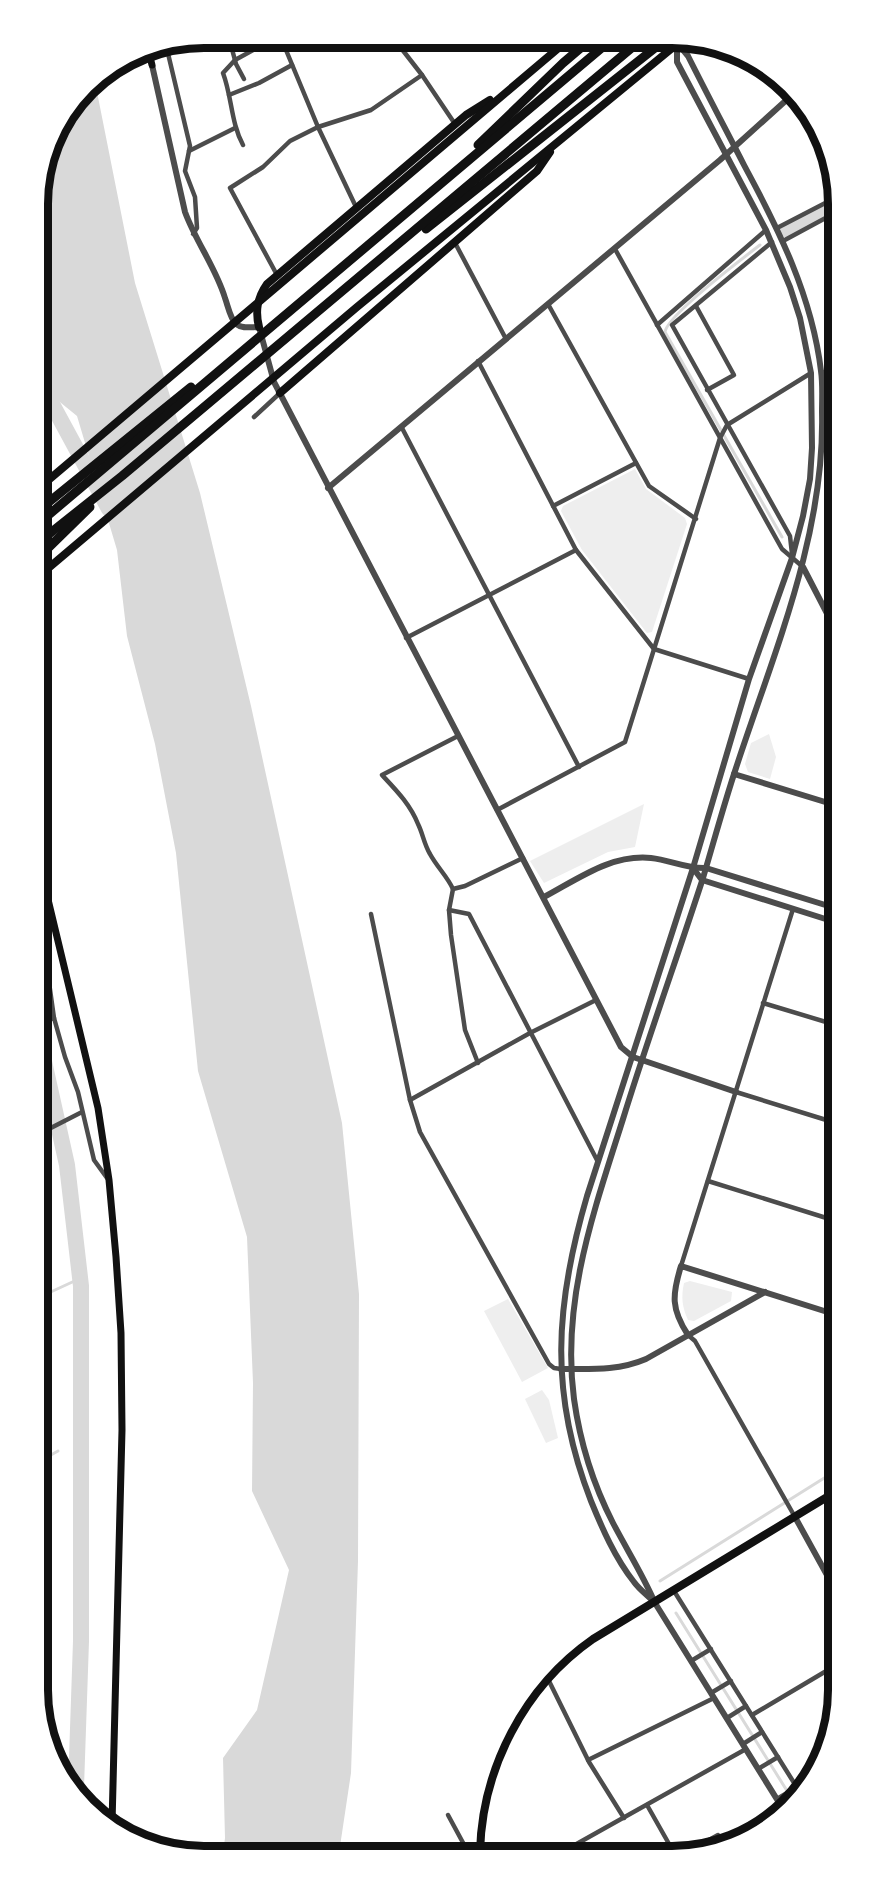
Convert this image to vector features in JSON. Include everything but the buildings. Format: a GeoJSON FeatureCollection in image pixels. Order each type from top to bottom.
{"type":"FeatureCollection","features":[{"type":"Feature","properties":{"kind":"highway"},"geometry":{"type":"LineString","coordinates":[[419,202],[581,48]]}},
{"type":"Feature","properties":{"kind":"highway"},"geometry":{"type":"LineString","coordinates":[[48,515],[602,48]]}},
{"type":"Feature","properties":{"kind":"highway"},"geometry":{"type":"LineString","coordinates":[[48,535],[122,476],[631,48]]}},
{"type":"Feature","properties":{"kind":"highway"},"geometry":{"type":"LineString","coordinates":[[340,293],[393,255],[654,48]]}},
{"type":"Feature","properties":{"kind":"highway"},"geometry":{"type":"LineString","coordinates":[[48,503],[237,348],[280,320]]}},
{"type":"Feature","properties":{"kind":"highway"},"geometry":{"type":"LineString","coordinates":[[48,495],[124,440]]}},
{"type":"Feature","properties":{"kind":"highway"},"geometry":{"type":"LineString","coordinates":[[48,548],[122,476]]}},
{"type":"Feature","properties":{"kind":"main road"},"geometry":{"type":"LineString","coordinates":[[48,480],[559,48]]}},
{"type":"Feature","properties":{"kind":"main road"},"geometry":{"type":"LineString","coordinates":[[48,568],[357,307],[671,48]]}},
{"type":"Feature","properties":{"kind":"main road"},"geometry":{"type":"LineString","coordinates":[[150,58],[152,65]]}},
{"type":"Feature","properties":{"kind":"main road"},"geometry":{"type":"LineString","coordinates":[[259,327],[256,313],[260,297],[267,284],[466,115],[510,89]]}},
{"type":"Feature","properties":{"kind":"main road"},"geometry":{"type":"LineString","coordinates":[[280,393],[537,171],[556,143]]}},
{"type":"Feature","properties":{"kind":"main road"},"geometry":{"type":"LineString","coordinates":[[48,899],[98,1108],[109,1180],[116,1257],[121,1333],[122,1419],[112,1816]]}},
{"type":"Feature","properties":{"kind":"main road"},"geometry":{"type":"LineString","coordinates":[[480,1846],[481,1824],[488,1790],[502,1752],[518,1722],[548,1679],[572,1654],[828,1497]]}},
{"type":"Feature","properties":{"kind":"street"},"geometry":{"type":"LineString","coordinates":[[232,48],[244,78]]}},
{"type":"Feature","properties":{"kind":"street"},"geometry":{"type":"LineString","coordinates":[[243,145],[235,128],[223,73],[235,60],[257,48]]}},
{"type":"Feature","properties":{"kind":"street"},"geometry":{"type":"LineString","coordinates":[[285,48],[318,127],[357,207]]}},
{"type":"Feature","properties":{"kind":"street"},"geometry":{"type":"LineString","coordinates":[[401,48],[455,124]]}},
{"type":"Feature","properties":{"kind":"street"},"geometry":{"type":"LineString","coordinates":[[655,1603],[634,1582],[600,1524],[574,1455],[566,1416],[561,1369],[563,1306],[576,1235],[598,1162],[693,868],[749,679],[792,558],[810,479],[813,417],[811,374],[800,318],[790,287],[766,230],[677,62],[678,48]]}},
{"type":"Feature","properties":{"kind":"street"},"geometry":{"type":"LineString","coordinates":[[682,48],[777,228],[807,302],[822,374],[823,429],[820,478],[802,567],[734,774],[706,868],[641,1060],[582,1254],[575,1286],[571,1369],[580,1435],[596,1486],[613,1522],[655,1603],[779,1803]]}},
{"type":"Feature","properties":{"kind":"street"},"geometry":{"type":"LineString","coordinates":[[168,53],[190,146],[185,171],[195,197],[196,228],[193,234]]}},
{"type":"Feature","properties":{"kind":"street"},"geometry":{"type":"LineString","coordinates":[[152,65],[185,212],[193,234],[220,282],[232,318],[237,325],[259,327],[274,382],[621,1047],[633,1057],[641,1060],[828,1121]]}},
{"type":"Feature","properties":{"kind":"street"},"geometry":{"type":"LineString","coordinates":[[229,95],[259,83],[292,65]]}},
{"type":"Feature","properties":{"kind":"street"},"geometry":{"type":"LineString","coordinates":[[277,275],[230,188],[263,167],[290,141],[318,127],[371,110],[422,75]]}},
{"type":"Feature","properties":{"kind":"street"},"geometry":{"type":"LineString","coordinates":[[328,488],[615,249],[788,100]]}},
{"type":"Feature","properties":{"kind":"street"},"geometry":{"type":"LineString","coordinates":[[189,151],[235,128]]}},
{"type":"Feature","properties":{"kind":"street"},"geometry":{"type":"LineString","coordinates":[[777,228],[828,202]]}},
{"type":"Feature","properties":{"kind":"street"},"geometry":{"type":"LineString","coordinates":[[783,241],[828,217]]}},
{"type":"Feature","properties":{"kind":"street"},"geometry":{"type":"LineString","coordinates":[[657,325],[766,230]]}},
{"type":"Feature","properties":{"kind":"street"},"geometry":{"type":"LineString","coordinates":[[454,241],[506,339]]}},
{"type":"Feature","properties":{"kind":"street"},"geometry":{"type":"LineString","coordinates":[[772,242],[672,325],[790,536],[792,558]]}},
{"type":"Feature","properties":{"kind":"street"},"geometry":{"type":"LineString","coordinates":[[615,249],[782,549],[802,567],[828,616]]}},
{"type":"Feature","properties":{"kind":"street"},"geometry":{"type":"LineString","coordinates":[[548,304],[649,486],[696,519]]}},
{"type":"Feature","properties":{"kind":"street"},"geometry":{"type":"LineString","coordinates":[[696,306],[734,375],[708,390]]}},
{"type":"Feature","properties":{"kind":"street"},"geometry":{"type":"LineString","coordinates":[[478,362],[576,550],[654,649],[749,679]]}},
{"type":"Feature","properties":{"kind":"street"},"geometry":{"type":"LineString","coordinates":[[497,810],[625,742],[720,438],[727,425],[811,374]]}},
{"type":"Feature","properties":{"kind":"street"},"geometry":{"type":"LineString","coordinates":[[822,374],[828,375]]}},
{"type":"Feature","properties":{"kind":"street"},"geometry":{"type":"LineString","coordinates":[[254,417],[280,393]]}},
{"type":"Feature","properties":{"kind":"street"},"geometry":{"type":"LineString","coordinates":[[402,428],[579,767]]}},
{"type":"Feature","properties":{"kind":"street"},"geometry":{"type":"LineString","coordinates":[[553,506],[636,463]]}},
{"type":"Feature","properties":{"kind":"street"},"geometry":{"type":"LineString","coordinates":[[406,638],[576,550]]}},
{"type":"Feature","properties":{"kind":"street"},"geometry":{"type":"LineString","coordinates":[[458,736],[382,775],[407,802],[418,824],[425,846],[437,868],[446,875],[453,889],[449,910],[465,1030],[478,1063]]}},
{"type":"Feature","properties":{"kind":"street"},"geometry":{"type":"LineString","coordinates":[[734,774],[828,803]]}},
{"type":"Feature","properties":{"kind":"street"},"geometry":{"type":"LineString","coordinates":[[453,889],[465,886],[523,858]]}},
{"type":"Feature","properties":{"kind":"street"},"geometry":{"type":"LineString","coordinates":[[544,897],[623,858],[650,858],[672,861],[693,868],[706,868],[828,906]]}},
{"type":"Feature","properties":{"kind":"street"},"geometry":{"type":"LineString","coordinates":[[693,868],[702,879],[828,920]]}},
{"type":"Feature","properties":{"kind":"street"},"geometry":{"type":"LineString","coordinates":[[793,909],[681,1266],[674,1303],[680,1323],[695,1341],[828,1577]]}},
{"type":"Feature","properties":{"kind":"street"},"geometry":{"type":"LineString","coordinates":[[449,910],[469,914],[598,1162]]}},
{"type":"Feature","properties":{"kind":"street"},"geometry":{"type":"LineString","coordinates":[[371,914],[410,1100],[420,1132],[543,1353],[554,1368],[611,1369],[630,1365],[765,1292]]}},
{"type":"Feature","properties":{"kind":"street"},"geometry":{"type":"LineString","coordinates":[[48,975],[54,1018],[94,1160],[109,1180]]}},
{"type":"Feature","properties":{"kind":"street"},"geometry":{"type":"LineString","coordinates":[[410,1100],[530,1033],[596,1000]]}},
{"type":"Feature","properties":{"kind":"street"},"geometry":{"type":"LineString","coordinates":[[763,1003],[828,1023]]}},
{"type":"Feature","properties":{"kind":"street"},"geometry":{"type":"LineString","coordinates":[[48,1020],[54,1018]]}},
{"type":"Feature","properties":{"kind":"street"},"geometry":{"type":"LineString","coordinates":[[48,1130],[82,1112]]}},
{"type":"Feature","properties":{"kind":"street"},"geometry":{"type":"LineString","coordinates":[[708,1181],[828,1218]]}},
{"type":"Feature","properties":{"kind":"street"},"geometry":{"type":"LineString","coordinates":[[681,1266],[828,1312]]}},
{"type":"Feature","properties":{"kind":"street"},"geometry":{"type":"LineString","coordinates":[[674,1591],[796,1785]]}},
{"type":"Feature","properties":{"kind":"street"},"geometry":{"type":"LineString","coordinates":[[691,1661],[711,1649]]}},
{"type":"Feature","properties":{"kind":"street"},"geometry":{"type":"LineString","coordinates":[[752,1715],[828,1670]]}},
{"type":"Feature","properties":{"kind":"street"},"geometry":{"type":"LineString","coordinates":[[548,1679],[588,1760],[624,1818]]}},
{"type":"Feature","properties":{"kind":"street"},"geometry":{"type":"LineString","coordinates":[[588,1760],[712,1695],[731,1681]]}},
{"type":"Feature","properties":{"kind":"street"},"geometry":{"type":"LineString","coordinates":[[727,1718],[746,1706]]}},
{"type":"Feature","properties":{"kind":"street"},"geometry":{"type":"LineString","coordinates":[[573,1846],[744,1747],[750,1739],[762,1732]]}},
{"type":"Feature","properties":{"kind":"street"},"geometry":{"type":"LineString","coordinates":[[758,1769],[778,1757]]}},
{"type":"Feature","properties":{"kind":"street"},"geometry":{"type":"LineString","coordinates":[[777,1799],[791,1791]]}},
{"type":"Feature","properties":{"kind":"street"},"geometry":{"type":"LineString","coordinates":[[647,1805],[671,1846]]}},
{"type":"Feature","properties":{"kind":"street"},"geometry":{"type":"LineString","coordinates":[[448,1815],[465,1846]]}},
{"type":"Feature","properties":{"kind":"street"},"geometry":{"type":"LineString","coordinates":[[704,1843],[718,1835],[720,1838]]}},
{"type":"Feature","properties":{"kind":"shaded area"},"geometry":{"type":"Polygon","coordinates":[[[96,92],[135,283],[200,493],[251,706],[342,1123],[359,1294],[358,1561],[351,1773],[340,1846],[224,1846],[223,1758],[257,1710],[289,1570],[252,1491],[253,1383],[247,1237],[198,1071],[176,853],[155,744],[127,636],[117,550],[77,416],[48,392],[48,194],[53,164],[60,144],[74,117],[96,92]]]}},
{"type":"Feature","properties":{"kind":"shaded area"},"geometry":{"type":"Polygon","coordinates":[[[635,469],[646,489],[685,518],[687,524],[652,632],[647,633],[582,550],[561,511],[563,506],[635,469]]]}},
{"type":"Feature","properties":{"kind":"shaded area"},"geometry":{"type":"Polygon","coordinates":[[[769,734],[776,757],[770,779],[748,772],[745,764],[751,743],[769,734]]]}},
{"type":"Feature","properties":{"kind":"shaded area"},"geometry":{"type":"Polygon","coordinates":[[[644,804],[635,847],[608,852],[544,883],[530,861],[644,804]]]}},
{"type":"Feature","properties":{"kind":"shaded area"},"geometry":{"type":"Polygon","coordinates":[[[690,1281],[732,1292],[731,1301],[694,1321],[688,1320],[683,1306],[683,1293],[684,1283],[690,1281]]]}},
{"type":"Feature","properties":{"kind":"shaded area"},"geometry":{"type":"Polygon","coordinates":[[[508,1299],[548,1368],[522,1382],[484,1311],[508,1299]]]}},
{"type":"Feature","properties":{"kind":"shaded area"},"geometry":{"type":"Polygon","coordinates":[[[542,1390],[549,1400],[558,1438],[546,1443],[525,1399],[542,1390]]]}},
{"type":"Feature","properties":{"kind":"waterway"},"geometry":{"type":"LineString","coordinates":[[788,230],[828,209]]}},
{"type":"Feature","properties":{"kind":"waterway"},"geometry":{"type":"LineString","coordinates":[[760,245],[691,301],[678,313],[665,332],[782,537]]}},
{"type":"Feature","properties":{"kind":"waterway"},"geometry":{"type":"LineString","coordinates":[[48,397],[109,509]]}},
{"type":"Feature","properties":{"kind":"waterway"},"geometry":{"type":"LineString","coordinates":[[48,1080],[67,1165],[81,1286],[81,1641],[76,1779]]}},
{"type":"Feature","properties":{"kind":"waterway"},"geometry":{"type":"LineString","coordinates":[[48,1293],[81,1278]]}},
{"type":"Feature","properties":{"kind":"waterway"},"geometry":{"type":"LineString","coordinates":[[48,1457],[58,1451]]}},
{"type":"Feature","properties":{"kind":"waterway"},"geometry":{"type":"LineString","coordinates":[[660,1581],[828,1476]]}},
{"type":"Feature","properties":{"kind":"waterway"},"geometry":{"type":"LineString","coordinates":[[676,1613],[789,1793]]}}]}
